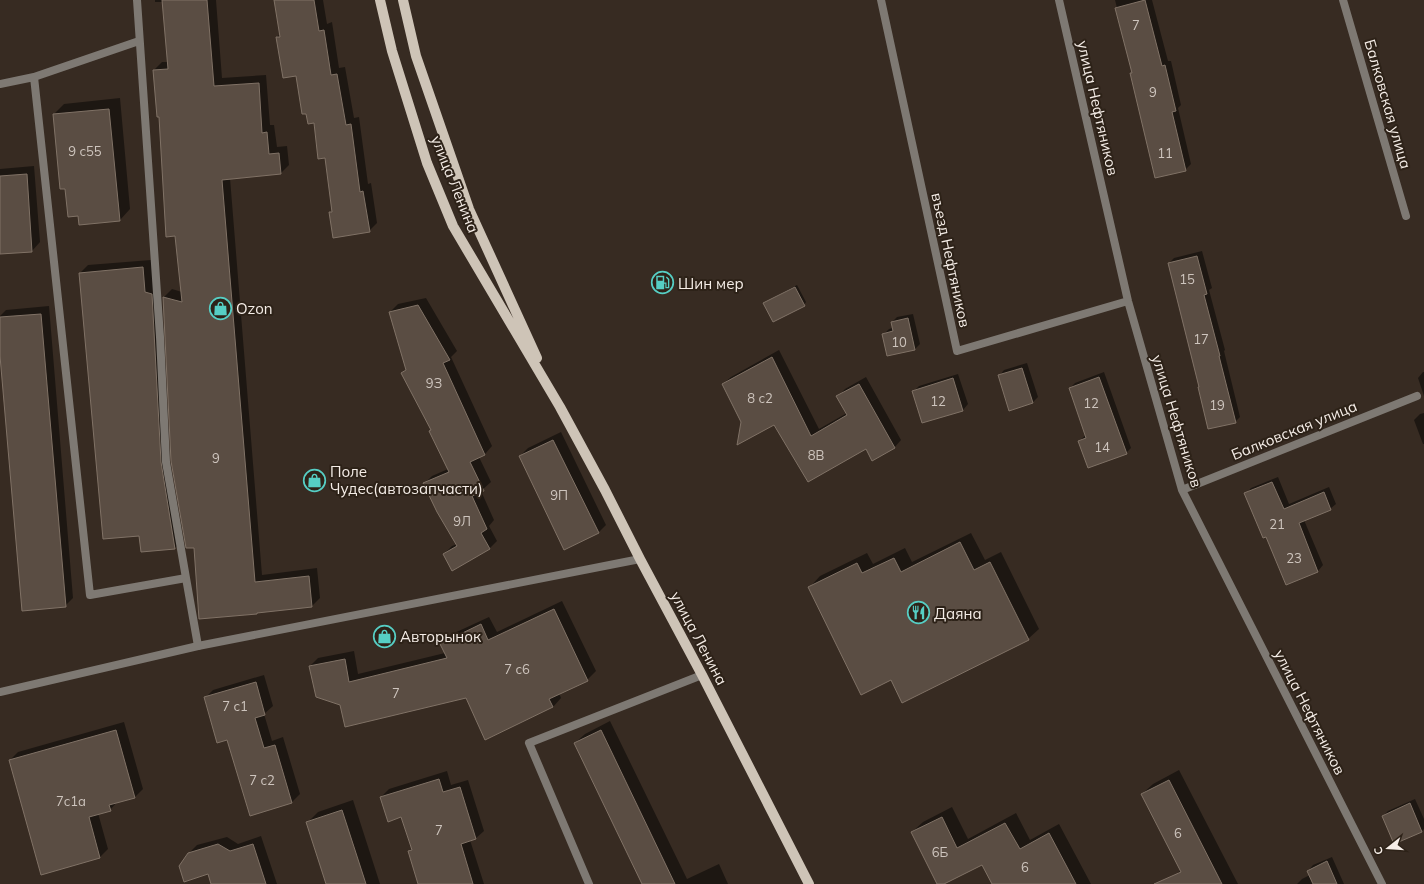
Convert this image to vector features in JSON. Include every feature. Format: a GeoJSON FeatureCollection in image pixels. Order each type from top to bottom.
{"type":"FeatureCollection","features":[{"type":"Feature","properties":{"kind":"main road","name":"улица Ленина"},"geometry":{"type":"LineString","coordinates":[[380,0],[392,52],[413,118],[428,163],[453,226],[560,407],[605,490],[809,884]]}},
{"type":"Feature","properties":{"kind":"main road","name":"улица Ленина"},"geometry":{"type":"LineString","coordinates":[[403,0],[416,56],[469,209],[560,407]]}},
{"type":"Feature","properties":{"kind":"street"},"geometry":{"type":"LineString","coordinates":[[137,0],[160,337],[166,462],[198,646]]}},
{"type":"Feature","properties":{"kind":"street","name":"въезд Нефтяников"},"geometry":{"type":"LineString","coordinates":[[881,0],[957,351],[1128,301]]}},
{"type":"Feature","properties":{"kind":"street","name":"улица Нефтяников"},"geometry":{"type":"LineString","coordinates":[[1059,0],[1128,301],[1182,490],[1382,884]]}},
{"type":"Feature","properties":{"kind":"street","name":"Балковская улица"},"geometry":{"type":"LineString","coordinates":[[1343,0],[1406,216]]}},
{"type":"Feature","properties":{"kind":"street"},"geometry":{"type":"LineString","coordinates":[[0,84],[34,77],[139,41]]}},
{"type":"Feature","properties":{"kind":"street"},"geometry":{"type":"LineString","coordinates":[[34,77],[90,595],[186,578]]}},
{"type":"Feature","properties":{"kind":"street","name":"Балковская улица"},"geometry":{"type":"LineString","coordinates":[[1182,490],[1417,396]]}},
{"type":"Feature","properties":{"kind":"street"},"geometry":{"type":"LineString","coordinates":[[0,692],[198,646],[640,559]]}},
{"type":"Feature","properties":{"kind":"street"},"geometry":{"type":"LineString","coordinates":[[589,884],[528,743],[702,675]]}},
{"type":"Feature","properties":{"kind":"building"},"geometry":{"type":"Polygon","coordinates":[[[162,0],[207,0],[214,86],[259,83],[262,133],[267,132],[269,154],[279,153],[281,174],[222,180],[255,582],[309,576],[312,607],[199,619],[194,548],[186,548],[171,461],[163,297],[182,302],[175,236],[166,237],[159,117],[157,117],[153,70],[168,69],[162,0]]]}},
{"type":"Feature","properties":{"kind":"building"},"geometry":{"type":"Polygon","coordinates":[[[274,0],[314,0],[319,31],[324,30],[331,75],[337,74],[346,125],[351,124],[360,192],[363,191],[370,232],[333,238],[329,212],[332,212],[325,158],[318,159],[314,123],[308,124],[306,114],[302,114],[296,76],[283,78],[276,37],[280,37],[274,0]]]}},
{"type":"Feature","properties":{"kind":"building"},"geometry":{"type":"Polygon","coordinates":[[[1145,0],[1162,66],[1165,65],[1176,111],[1172,112],[1186,171],[1155,178],[1130,73],[1132,73],[1115,8],[1145,0]]]}},
{"type":"Feature","properties":{"kind":"building"},"geometry":{"type":"Polygon","coordinates":[[[109,109],[120,221],[79,225],[78,216],[68,217],[65,189],[60,189],[53,114],[109,109]]]}},
{"type":"Feature","properties":{"kind":"building"},"geometry":{"type":"Polygon","coordinates":[[[27,174],[32,252],[0,254],[0,176],[27,174]]]}},
{"type":"Feature","properties":{"kind":"building"},"geometry":{"type":"Polygon","coordinates":[[[1197,256],[1207,294],[1204,295],[1236,423],[1208,429],[1168,263],[1197,256]]]}},
{"type":"Feature","properties":{"kind":"building"},"geometry":{"type":"Polygon","coordinates":[[[143,267],[145,292],[152,294],[161,462],[175,549],[141,552],[139,536],[103,539],[79,273],[143,267]]]}},
{"type":"Feature","properties":{"kind":"building"},"geometry":{"type":"Polygon","coordinates":[[[795,287],[805,306],[773,322],[763,303],[795,287]]]}},
{"type":"Feature","properties":{"kind":"building"},"geometry":{"type":"Polygon","coordinates":[[[418,305],[450,360],[443,363],[485,455],[470,462],[484,491],[472,496],[487,529],[481,533],[490,549],[452,571],[443,554],[457,546],[437,512],[423,483],[449,472],[429,431],[431,430],[401,373],[406,370],[389,312],[418,305]]]}},
{"type":"Feature","properties":{"kind":"building"},"geometry":{"type":"Polygon","coordinates":[[[41,314],[66,607],[22,611],[0,356],[0,317],[41,314]]]}},
{"type":"Feature","properties":{"kind":"building"},"geometry":{"type":"Polygon","coordinates":[[[908,318],[915,350],[887,356],[882,334],[893,331],[891,322],[908,318]]]}},
{"type":"Feature","properties":{"kind":"building"},"geometry":{"type":"Polygon","coordinates":[[[772,357],[811,436],[847,415],[836,396],[859,384],[895,448],[872,461],[866,449],[808,482],[774,425],[737,445],[741,422],[722,384],[772,357]]]}},
{"type":"Feature","properties":{"kind":"building"},"geometry":{"type":"Polygon","coordinates":[[[1022,368],[1033,403],[1009,411],[998,375],[1022,368]]]}},
{"type":"Feature","properties":{"kind":"building"},"geometry":{"type":"Polygon","coordinates":[[[1099,377],[1127,454],[1088,468],[1078,441],[1086,438],[1069,388],[1099,377]]]}},
{"type":"Feature","properties":{"kind":"building"},"geometry":{"type":"Polygon","coordinates":[[[953,378],[963,411],[922,423],[912,391],[953,378]]]}},
{"type":"Feature","properties":{"kind":"building"},"geometry":{"type":"Polygon","coordinates":[[[553,440],[599,533],[564,550],[519,456],[553,440]]]}},
{"type":"Feature","properties":{"kind":"building"},"geometry":{"type":"Polygon","coordinates":[[[1272,482],[1284,509],[1324,492],[1331,510],[1299,523],[1318,572],[1286,585],[1266,537],[1263,538],[1244,493],[1272,482]]]}},
{"type":"Feature","properties":{"kind":"building","name":"Даяна"},"geometry":{"type":"Polygon","coordinates":[[[960,542],[974,570],[990,562],[1029,640],[902,703],[891,680],[861,695],[808,587],[857,563],[862,573],[894,558],[901,572],[960,542]]]}},
{"type":"Feature","properties":{"kind":"building"},"geometry":{"type":"Polygon","coordinates":[[[554,609],[588,681],[549,699],[553,707],[485,740],[466,698],[345,727],[340,705],[316,697],[309,666],[345,659],[349,682],[447,658],[440,644],[481,624],[488,640],[554,609]]]}},
{"type":"Feature","properties":{"kind":"building"},"geometry":{"type":"Polygon","coordinates":[[[256,682],[265,715],[255,718],[264,748],[275,745],[292,803],[250,816],[227,740],[217,743],[204,697],[256,682]]]}},
{"type":"Feature","properties":{"kind":"building"},"geometry":{"type":"Polygon","coordinates":[[[116,730],[135,798],[109,805],[111,811],[89,817],[100,858],[41,875],[9,760],[116,730]]]}},
{"type":"Feature","properties":{"kind":"building"},"geometry":{"type":"Polygon","coordinates":[[[601,730],[675,884],[642,884],[574,743],[601,730]]]}},
{"type":"Feature","properties":{"kind":"building"},"geometry":{"type":"Polygon","coordinates":[[[439,779],[443,792],[460,787],[476,839],[461,844],[473,884],[418,884],[408,851],[412,850],[401,817],[388,822],[380,797],[439,779]]]}},
{"type":"Feature","properties":{"kind":"building"},"geometry":{"type":"Polygon","coordinates":[[[1169,780],[1222,884],[1154,884],[1181,872],[1141,794],[1169,780]]]}},
{"type":"Feature","properties":{"kind":"building"},"geometry":{"type":"Polygon","coordinates":[[[1410,803],[1422,832],[1394,844],[1382,816],[1410,803]]]}},
{"type":"Feature","properties":{"kind":"building"},"geometry":{"type":"Polygon","coordinates":[[[342,810],[366,884],[326,884],[306,822],[342,810]]]}},
{"type":"Feature","properties":{"kind":"building"},"geometry":{"type":"Polygon","coordinates":[[[942,817],[957,848],[1005,823],[1020,849],[1049,833],[1076,884],[992,884],[982,865],[944,884],[937,884],[911,832],[942,817]]]}},
{"type":"Feature","properties":{"kind":"building"},"geometry":{"type":"Polygon","coordinates":[[[218,844],[230,851],[253,844],[266,884],[211,884],[208,874],[184,882],[179,866],[188,853],[218,844]]]}},
{"type":"Feature","properties":{"kind":"building"},"geometry":{"type":"Polygon","coordinates":[[[1327,861],[1337,884],[1313,884],[1307,871],[1327,861]]]}},
{"type":"Feature","properties":{"kind":"place","name":"Шин мер"},"geometry":{"type":"Point","coordinates":[662,283]}},
{"type":"Feature","properties":{"kind":"place","name":"Ozon"},"geometry":{"type":"Point","coordinates":[220,308]}},
{"type":"Feature","properties":{"kind":"place","name":"Поле Чудес(автозапчасти)"},"geometry":{"type":"Point","coordinates":[314,480]}},
{"type":"Feature","properties":{"kind":"place","name":"Даяна"},"geometry":{"type":"Point","coordinates":[919,613]}},
{"type":"Feature","properties":{"kind":"place","name":"Авторынок"},"geometry":{"type":"Point","coordinates":[385,636]}}]}
